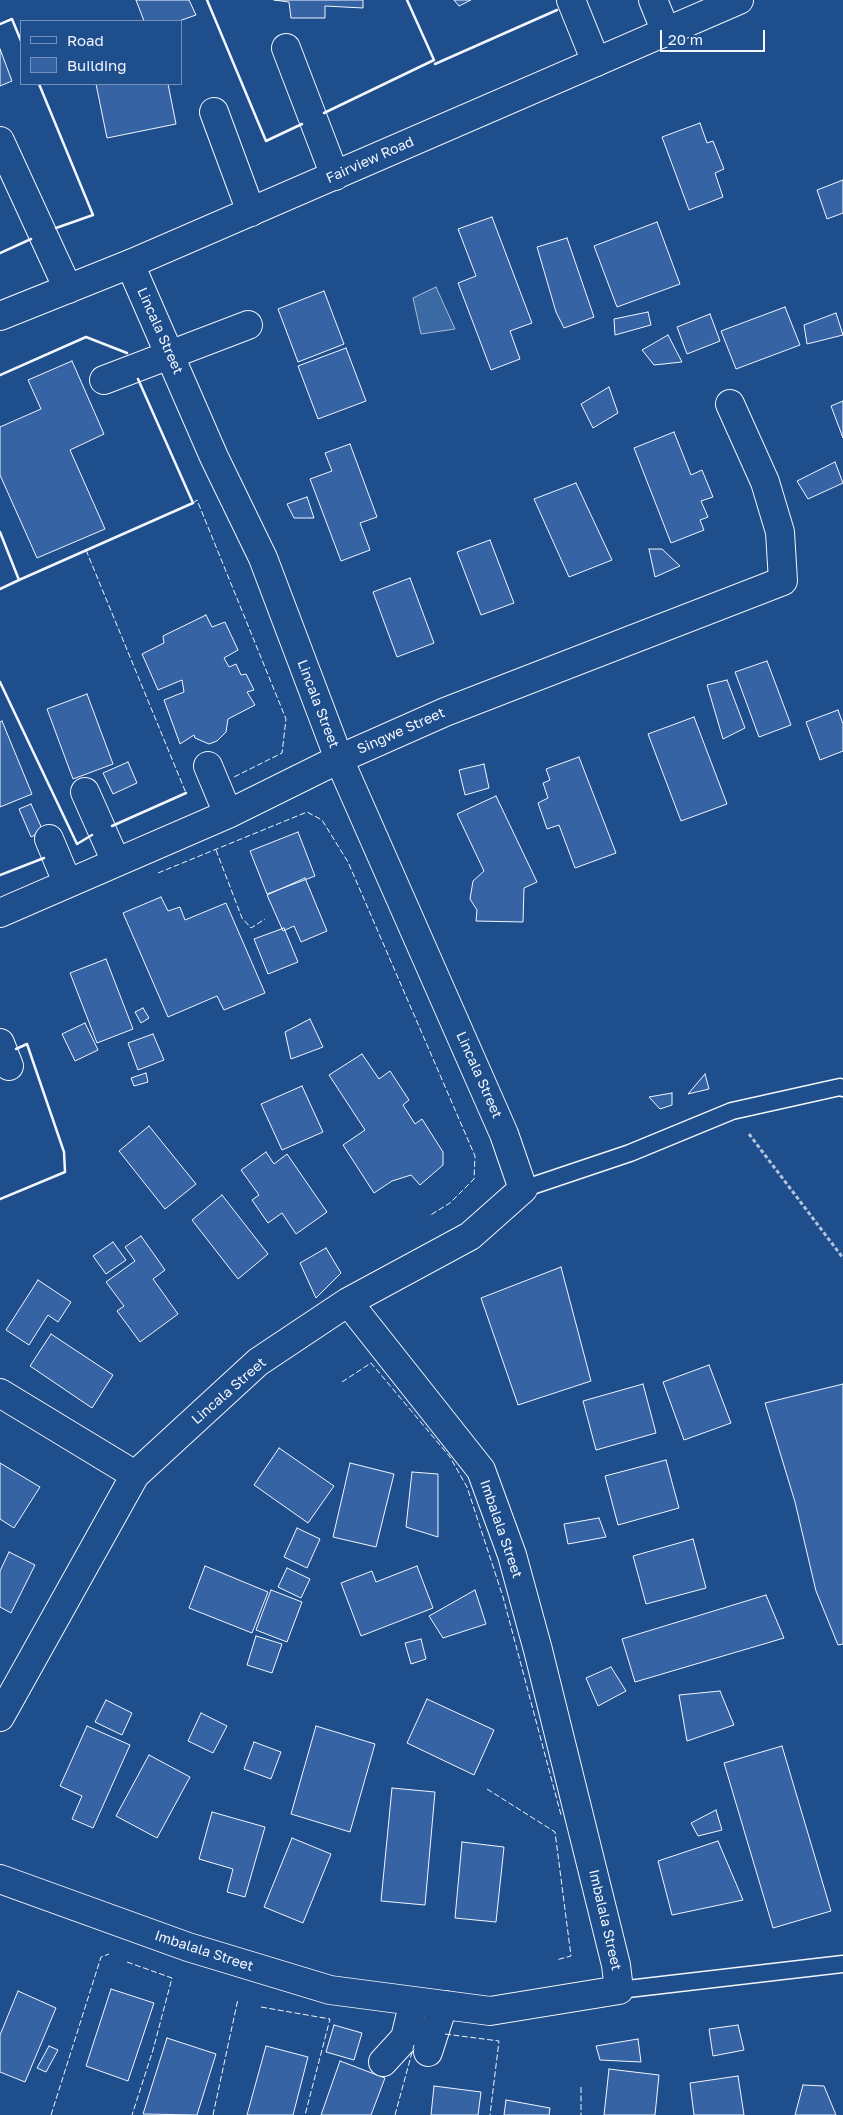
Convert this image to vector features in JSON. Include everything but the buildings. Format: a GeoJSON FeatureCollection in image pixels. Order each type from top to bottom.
{"type":"FeatureCollection","features":[{"type":"Feature","properties":{"kind":"street"},"geometry":{"type":"LineString","coordinates":[[571,0],[596,62]]}},
{"type":"Feature","properties":{"kind":"street"},"geometry":{"type":"LineString","coordinates":[[653,0],[666,32]]}},
{"type":"Feature","properties":{"kind":"street","name":"Fairview Road"},"geometry":{"type":"LineString","coordinates":[[0,316],[130,264],[739,0]]}},
{"type":"Feature","properties":{"kind":"street"},"geometry":{"type":"LineString","coordinates":[[286,48],[335,176]]}},
{"type":"Feature","properties":{"kind":"street"},"geometry":{"type":"LineString","coordinates":[[214,112],[251,212]]}},
{"type":"Feature","properties":{"kind":"street"},"geometry":{"type":"LineString","coordinates":[[0,141],[68,290]]}},
{"type":"Feature","properties":{"kind":"street","name":"Lincala Street"},"geometry":{"type":"LineString","coordinates":[[0,1717],[136,1475],[258,1362],[348,1302],[470,1236],[523,1189],[504,1134],[339,759],[263,558],[214,457],[171,354],[130,264]]}},
{"type":"Feature","properties":{"kind":"street"},"geometry":{"type":"LineString","coordinates":[[104,380],[248,325]]}},
{"type":"Feature","properties":{"kind":"street","name":"Singwe Street"},"geometry":{"type":"LineString","coordinates":[[0,913],[67,882],[228,814],[339,759],[445,712],[783,581],[780,532],[765,482],[730,404]]}},
{"type":"Feature","properties":{"kind":"street"},"geometry":{"type":"LineString","coordinates":[[208,766],[228,814]]}},
{"type":"Feature","properties":{"kind":"street"},"geometry":{"type":"LineString","coordinates":[[85,792],[116,862]]}},
{"type":"Feature","properties":{"kind":"street"},"geometry":{"type":"LineString","coordinates":[[49,839],[67,882]]}},
{"type":"Feature","properties":{"kind":"street","name":"Imbalala Street"},"geometry":{"type":"LineString","coordinates":[[0,1879],[188,1947],[330,1990],[490,2010],[619,1990],[616,1965],[538,1650],[512,1555],[481,1470],[348,1302]]}},
{"type":"Feature","properties":{"kind":"street"},"geometry":{"type":"LineString","coordinates":[[0,1392],[136,1475]]}},
{"type":"Feature","properties":{"kind":"street"},"geometry":{"type":"LineString","coordinates":[[383,2062],[405,2038],[414,2001]]}},
{"type":"Feature","properties":{"kind":"street"},"geometry":{"type":"LineString","coordinates":[[428,2052],[440,2015],[446,2005]]}},
{"type":"Feature","properties":{"kind":"lane"},"geometry":{"type":"LineString","coordinates":[[523,1189],[630,1153],[732,1111],[840,1087],[843,1088]]}},
{"type":"Feature","properties":{"kind":"lane"},"geometry":{"type":"LineString","coordinates":[[619,1990],[843,1964]]}},
{"type":"Feature","properties":{"kind":"path"},"geometry":{"type":"LineString","coordinates":[[732,1111],[843,1258]]}},
{"type":"Feature","properties":{"kind":"water"},"geometry":{"type":"Polygon","coordinates":[[[436,287],[455,329],[421,334],[413,298],[436,287]]]}},
{"type":"Feature","properties":{"kind":"fence"},"geometry":{"type":"LineString","coordinates":[[193,503],[197,500],[286,719],[282,753],[234,777]]}},
{"type":"Feature","properties":{"kind":"fence"},"geometry":{"type":"LineString","coordinates":[[86,550],[186,793]]}},
{"type":"Feature","properties":{"kind":"fence"},"geometry":{"type":"LineString","coordinates":[[158,873],[307,812],[322,820],[348,862],[475,1156],[474,1179],[450,1203],[429,1216]]}},
{"type":"Feature","properties":{"kind":"fence"},"geometry":{"type":"LineString","coordinates":[[216,850],[242,918],[251,928],[265,919]]}},
{"type":"Feature","properties":{"kind":"fence"},"geometry":{"type":"LineString","coordinates":[[342,1382],[371,1363],[450,1457],[467,1487],[503,1597],[561,1815]]}},
{"type":"Feature","properties":{"kind":"fence"},"geometry":{"type":"LineString","coordinates":[[487,1789],[555,1832],[571,1956],[556,1960]]}},
{"type":"Feature","properties":{"kind":"fence"},"geometry":{"type":"LineString","coordinates":[[51,2115],[101,1957],[109,1954]]}},
{"type":"Feature","properties":{"kind":"fence"},"geometry":{"type":"LineString","coordinates":[[127,1962],[172,1978],[153,2050],[132,2115]]}},
{"type":"Feature","properties":{"kind":"fence"},"geometry":{"type":"LineString","coordinates":[[213,2115],[238,1999]]}},
{"type":"Feature","properties":{"kind":"fence"},"geometry":{"type":"LineString","coordinates":[[261,2007],[330,2019],[305,2115]]}},
{"type":"Feature","properties":{"kind":"fence"},"geometry":{"type":"LineString","coordinates":[[445,2034],[499,2041],[490,2115]]}},
{"type":"Feature","properties":{"kind":"fence"},"geometry":{"type":"LineString","coordinates":[[395,2115],[414,2045]]}},
{"type":"Feature","properties":{"kind":"fence"},"geometry":{"type":"LineString","coordinates":[[581,2087],[581,2115]]}},
{"type":"Feature","properties":{"kind":"wall"},"geometry":{"type":"LineString","coordinates":[[207,0],[266,141],[302,124]]}},
{"type":"Feature","properties":{"kind":"wall"},"geometry":{"type":"LineString","coordinates":[[324,113],[434,60],[407,0]]}},
{"type":"Feature","properties":{"kind":"wall"},"geometry":{"type":"LineString","coordinates":[[435,64],[557,10]]}},
{"type":"Feature","properties":{"kind":"wall"},"geometry":{"type":"LineString","coordinates":[[0,24],[12,19],[20,39]]}},
{"type":"Feature","properties":{"kind":"wall"},"geometry":{"type":"LineString","coordinates":[[39,85],[93,215],[56,228]]}},
{"type":"Feature","properties":{"kind":"wall"},"geometry":{"type":"LineString","coordinates":[[0,253],[31,239]]}},
{"type":"Feature","properties":{"kind":"wall"},"geometry":{"type":"LineString","coordinates":[[0,375],[86,337],[127,353]]}},
{"type":"Feature","properties":{"kind":"wall"},"geometry":{"type":"LineString","coordinates":[[19,580],[193,503],[138,379]]}},
{"type":"Feature","properties":{"kind":"wall"},"geometry":{"type":"LineString","coordinates":[[0,532],[19,580],[0,589]]}},
{"type":"Feature","properties":{"kind":"wall"},"geometry":{"type":"LineString","coordinates":[[0,682],[77,844],[92,835]]}},
{"type":"Feature","properties":{"kind":"wall"},"geometry":{"type":"LineString","coordinates":[[112,826],[186,793]]}},
{"type":"Feature","properties":{"kind":"wall"},"geometry":{"type":"LineString","coordinates":[[0,875],[44,858]]}},
{"type":"Feature","properties":{"kind":"wall"},"geometry":{"type":"LineString","coordinates":[[0,1199],[65,1172],[64,1152],[27,1044],[16,1049]]}}]}
